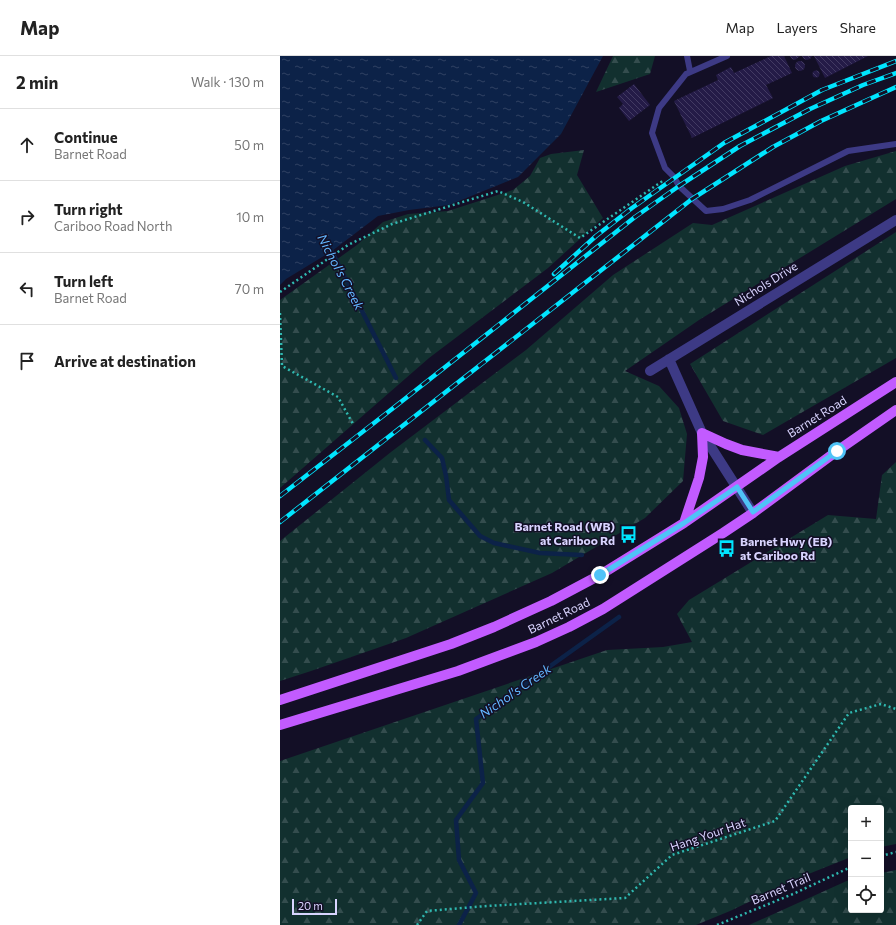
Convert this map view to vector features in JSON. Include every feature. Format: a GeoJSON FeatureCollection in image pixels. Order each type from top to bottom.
{"type":"FeatureCollection","features":[{"type":"Feature","properties":{"kind":"main road","name":"Barnet Road"},"geometry":{"type":"LineString","coordinates":[[280,700],[451,644],[494,627],[551,601],[600,575],[684,523],[778,457],[896,382]]}},
{"type":"Feature","properties":{"kind":"main road","name":"Barnet Road"},"geometry":{"type":"LineString","coordinates":[[280,725],[458,671],[496,658],[569,627],[603,609],[687,557],[896,410]]}},
{"type":"Feature","properties":{"kind":"main road"},"geometry":{"type":"LineString","coordinates":[[684,523],[699,478],[703,457],[702,433],[742,450],[778,457]]}},
{"type":"Feature","properties":{"kind":"street","name":"Nichols Drive"},"geometry":{"type":"LineString","coordinates":[[650,371],[896,220]]}},
{"type":"Feature","properties":{"kind":"street"},"geometry":{"type":"LineString","coordinates":[[669,359],[702,433],[753,512]]}},
{"type":"Feature","properties":{"kind":"lane"},"geometry":{"type":"LineString","coordinates":[[687,56],[690,71]]}},
{"type":"Feature","properties":{"kind":"lane"},"geometry":{"type":"LineString","coordinates":[[727,56],[686,74],[659,108],[652,133],[665,168],[679,186],[706,210],[723,209],[750,200],[848,151],[896,144]]}},
{"type":"Feature","properties":{"kind":"path"},"geometry":{"type":"LineString","coordinates":[[280,292],[348,245],[392,224],[498,191],[523,202],[580,238],[671,174]]}},
{"type":"Feature","properties":{"kind":"path"},"geometry":{"type":"LineString","coordinates":[[280,313],[282,366],[338,398],[354,424]]}},
{"type":"Feature","properties":{"kind":"path","name":"Hang Your Hat"},"geometry":{"type":"LineString","coordinates":[[416,925],[427,911],[625,898],[672,854],[775,821],[849,713],[881,704],[896,709]]}},
{"type":"Feature","properties":{"kind":"path"},"geometry":{"type":"LineString","coordinates":[[884,855],[896,852]]}},
{"type":"Feature","properties":{"kind":"path","name":"Barnet Trail"},"geometry":{"type":"LineString","coordinates":[[717,925],[848,869]]}},
{"type":"Feature","properties":{"kind":"green space"},"geometry":{"type":"Polygon","coordinates":[[[613,56],[655,56],[650,74],[596,92],[613,56]]]}},
{"type":"Feature","properties":{"kind":"green space"},"geometry":{"type":"Polygon","coordinates":[[[584,150],[577,175],[603,218],[548,268],[429,358],[280,488],[280,300],[357,245],[383,222],[408,214],[448,211],[513,190],[530,176],[540,158],[551,154],[584,150]]]}},
{"type":"Feature","properties":{"kind":"green space"},"geometry":{"type":"Polygon","coordinates":[[[896,151],[896,199],[699,320],[625,371],[659,386],[679,408],[687,434],[683,481],[645,518],[552,573],[406,638],[280,681],[280,541],[391,452],[526,350],[613,275],[693,223],[712,225],[845,166],[896,151]]]}},
{"type":"Feature","properties":{"kind":"green space"},"geometry":{"type":"Polygon","coordinates":[[[896,232],[896,358],[763,435],[723,421],[690,364],[896,232]]]}},
{"type":"Feature","properties":{"kind":"green space"},"geometry":{"type":"Polygon","coordinates":[[[896,462],[896,844],[884,846],[884,805],[848,805],[848,858],[801,877],[730,911],[696,925],[280,925],[280,761],[607,650],[663,647],[692,642],[677,614],[689,600],[828,515],[876,519],[882,475],[896,462]]]}},
{"type":"Feature","properties":{"kind":"green space"},"geometry":{"type":"Polygon","coordinates":[[[896,870],[896,925],[749,925],[848,880],[848,913],[884,913],[884,872],[896,870]]]}},
{"type":"Feature","properties":{"kind":"water"},"geometry":{"type":"Polygon","coordinates":[[[280,56],[603,56],[561,134],[518,177],[449,205],[378,216],[332,251],[286,279],[280,285],[280,56]]]}},
{"type":"Feature","properties":{"kind":"building"},"geometry":{"type":"Polygon","coordinates":[[[771,56],[784,56],[792,73],[766,85],[773,98],[692,138],[674,101],[718,80],[716,75],[731,67],[734,73],[771,56]]]}},
{"type":"Feature","properties":{"kind":"building"},"geometry":{"type":"Polygon","coordinates":[[[790,56],[800,56],[795,60],[790,56]]]}},
{"type":"Feature","properties":{"kind":"building"},"geometry":{"type":"Polygon","coordinates":[[[802,56],[812,56],[807,60],[802,56]]]}},
{"type":"Feature","properties":{"kind":"building"},"geometry":{"type":"Polygon","coordinates":[[[814,56],[868,56],[825,78],[814,56]]]}},
{"type":"Feature","properties":{"kind":"building"},"geometry":{"type":"Polygon","coordinates":[[[798,61],[802,61],[804,62],[804,70],[798,71],[795,68],[795,64],[798,61]]]}},
{"type":"Feature","properties":{"kind":"building"},"geometry":{"type":"Polygon","coordinates":[[[816,70],[819,71],[819,77],[816,78],[813,77],[812,74],[813,71],[816,70]]]}},
{"type":"Feature","properties":{"kind":"building"},"geometry":{"type":"Polygon","coordinates":[[[634,84],[650,105],[629,121],[619,108],[623,104],[617,97],[634,84]]]}},
{"type":"Feature","properties":{"kind":"waterway","name":"Nichol's Creek"},"geometry":{"type":"LineString","coordinates":[[329,246],[396,378]]}},
{"type":"Feature","properties":{"kind":"waterway","name":"Nichol's Creek"},"geometry":{"type":"LineString","coordinates":[[425,440],[442,458],[449,500],[480,536],[494,543],[540,553],[582,555]]}},
{"type":"Feature","properties":{"kind":"waterway","name":"Nichol's Creek"},"geometry":{"type":"LineString","coordinates":[[459,925],[476,893],[459,860],[456,820],[483,783],[476,719],[619,617]]}},
{"type":"Feature","properties":{"kind":"railway"},"geometry":{"type":"LineString","coordinates":[[554,274],[596,236],[632,208],[724,143],[822,90],[896,61]]}},
{"type":"Feature","properties":{"kind":"railway"},"geometry":{"type":"LineString","coordinates":[[280,496],[635,217],[679,186],[740,146],[810,109],[863,85],[896,73]]}},
{"type":"Feature","properties":{"kind":"railway"},"geometry":{"type":"LineString","coordinates":[[280,522],[692,199],[773,147],[821,121],[896,87]]}},
{"type":"Feature","properties":{"kind":"place","name":"Barnet Road (WB) at Cariboo Rd"},"geometry":{"type":"Point","coordinates":[628,534]}},
{"type":"Feature","properties":{"kind":"place","name":"Barnet Hwy (EB) at Cariboo Rd"},"geometry":{"type":"Point","coordinates":[727,549]}},
{"type":"Feature","properties":{"kind":"route"},"geometry":{"type":"LineString","coordinates":[[600,575],[684,523],[737,487],[753,512],[837,451]]}}]}
